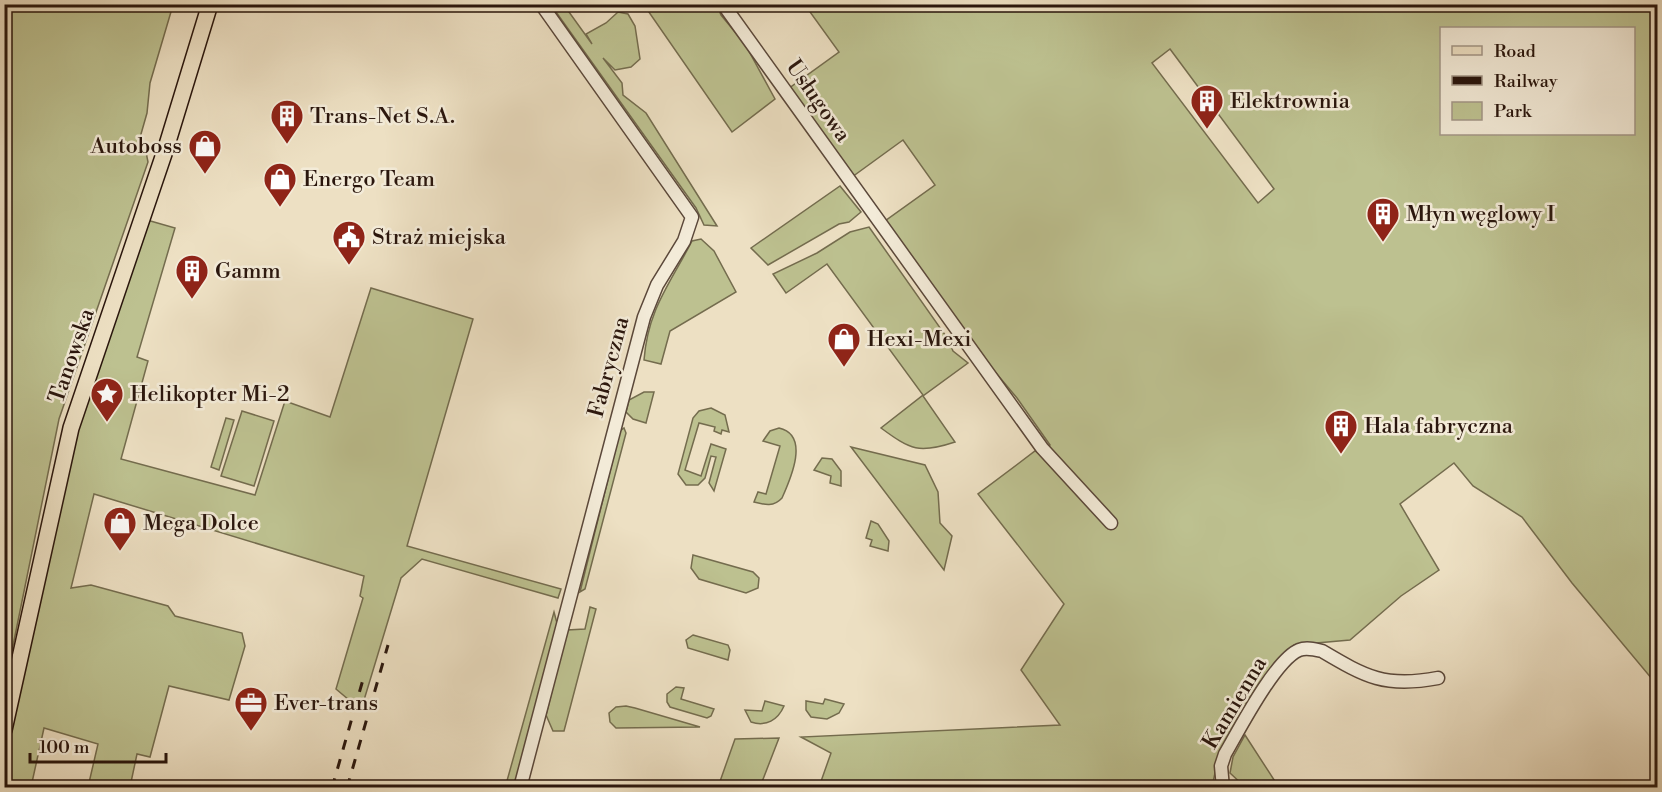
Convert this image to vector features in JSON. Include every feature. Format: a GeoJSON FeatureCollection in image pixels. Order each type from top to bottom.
{"type":"FeatureCollection","features":[{"type":"Feature","properties":{"kind":"main road","name":"Tanowska"},"geometry":{"type":"LineString","coordinates":[[4,730],[52,504],[71,428],[166,148],[210,4]]}},
{"type":"Feature","properties":{"kind":"street","name":"Fabryczna"},"geometry":{"type":"LineString","coordinates":[[520,788],[639,334],[651,299],[684,241],[692,217],[542,4]]}},
{"type":"Feature","properties":{"kind":"street","name":"Usługowa"},"geometry":{"type":"LineString","coordinates":[[723,4],[877,222],[1042,448],[1110,523]]}},
{"type":"Feature","properties":{"kind":"street","name":"Kamienna"},"geometry":{"type":"LineString","coordinates":[[1223,788],[1221,766],[1225,754],[1276,671],[1297,651],[1306,648],[1322,651],[1369,678],[1415,683],[1438,678]]}},
{"type":"Feature","properties":{"kind":"green space"},"geometry":{"type":"Polygon","coordinates":[[[4,5],[173,5],[150,83],[147,113],[137,148],[146,152],[148,162],[59,419],[5,685],[4,5]]]}},
{"type":"Feature","properties":{"kind":"green space"},"geometry":{"type":"Polygon","coordinates":[[[551,5],[564,5],[592,44],[586,34],[606,23],[618,12],[628,14],[635,26],[640,59],[631,67],[615,70],[603,58],[622,83],[623,95],[646,113],[717,226],[704,225],[696,208],[551,5]]]}},
{"type":"Feature","properties":{"kind":"green space"},"geometry":{"type":"Polygon","coordinates":[[[644,5],[717,5],[721,15],[745,44],[775,99],[732,132],[644,5]]]}},
{"type":"Feature","properties":{"kind":"green space"},"geometry":{"type":"Polygon","coordinates":[[[805,5],[1657,5],[1657,685],[1572,583],[1522,517],[1473,486],[1454,463],[1400,504],[1439,570],[1401,596],[1350,640],[1294,645],[1275,666],[1218,759],[1212,787],[819,787],[831,753],[801,737],[1060,725],[1021,670],[1064,604],[978,494],[1035,451],[1050,445],[1017,398],[980,354],[885,221],[935,185],[903,140],[852,177],[788,89],[839,52],[805,5]],[[1170,49],[1152,63],[1258,203],[1274,189],[1170,49]]]}},
{"type":"Feature","properties":{"kind":"green space"},"geometry":{"type":"Polygon","coordinates":[[[840,186],[861,212],[849,222],[839,224],[768,265],[751,248],[840,186]]]}},
{"type":"Feature","properties":{"kind":"green space"},"geometry":{"type":"Polygon","coordinates":[[[147,220],[175,228],[137,357],[148,361],[121,459],[255,495],[285,401],[330,417],[371,288],[473,319],[407,546],[561,589],[558,598],[422,559],[401,578],[361,710],[336,689],[363,598],[360,596],[364,576],[94,494],[71,588],[91,585],[168,606],[175,616],[242,633],[245,646],[229,700],[169,686],[150,757],[137,754],[130,787],[88,787],[98,744],[44,728],[31,787],[5,788],[5,751],[80,415],[147,220]]]}},
{"type":"Feature","properties":{"kind":"green space"},"geometry":{"type":"Polygon","coordinates":[[[869,227],[948,339],[953,351],[968,363],[923,396],[955,442],[932,448],[916,448],[900,441],[881,428],[923,395],[827,264],[786,293],[773,274],[817,253],[850,232],[869,227]]]}},
{"type":"Feature","properties":{"kind":"green space"},"geometry":{"type":"Polygon","coordinates":[[[701,239],[714,251],[736,292],[670,331],[661,364],[644,360],[650,326],[661,298],[692,241],[701,239]]]}},
{"type":"Feature","properties":{"kind":"green space"},"geometry":{"type":"Polygon","coordinates":[[[644,392],[654,392],[646,423],[633,419],[626,412],[629,400],[644,392]]]}},
{"type":"Feature","properties":{"kind":"green space"},"geometry":{"type":"Polygon","coordinates":[[[711,408],[725,415],[729,432],[722,430],[721,434],[714,431],[715,427],[699,423],[685,470],[701,476],[711,444],[726,449],[714,491],[709,483],[716,457],[711,456],[705,478],[698,485],[686,485],[678,474],[693,418],[699,411],[711,408]]]}},
{"type":"Feature","properties":{"kind":"green space"},"geometry":{"type":"Polygon","coordinates":[[[242,411],[274,421],[254,486],[221,476],[242,411]]]}},
{"type":"Feature","properties":{"kind":"green space"},"geometry":{"type":"Polygon","coordinates":[[[226,418],[234,420],[219,470],[211,467],[226,418]]]}},
{"type":"Feature","properties":{"kind":"green space"},"geometry":{"type":"Polygon","coordinates":[[[624,428],[626,433],[585,589],[580,592],[620,431],[624,428]]]}},
{"type":"Feature","properties":{"kind":"green space"},"geometry":{"type":"Polygon","coordinates":[[[779,428],[788,432],[794,439],[796,448],[796,458],[790,480],[782,498],[776,503],[754,502],[758,492],[766,494],[780,446],[763,441],[770,431],[779,428]]]}},
{"type":"Feature","properties":{"kind":"green space"},"geometry":{"type":"Polygon","coordinates":[[[851,447],[925,465],[938,492],[940,523],[952,536],[944,570],[851,447]]]}},
{"type":"Feature","properties":{"kind":"green space"},"geometry":{"type":"Polygon","coordinates":[[[822,458],[832,459],[841,471],[841,486],[830,483],[831,476],[814,470],[822,458]]]}},
{"type":"Feature","properties":{"kind":"green space"},"geometry":{"type":"Polygon","coordinates":[[[871,521],[878,524],[889,541],[888,551],[870,546],[872,540],[866,538],[871,521]]]}},
{"type":"Feature","properties":{"kind":"green space"},"geometry":{"type":"Polygon","coordinates":[[[693,555],[753,572],[759,578],[758,588],[746,593],[699,579],[691,568],[693,555]]]}},
{"type":"Feature","properties":{"kind":"green space"},"geometry":{"type":"Polygon","coordinates":[[[590,607],[596,609],[564,731],[553,731],[546,715],[567,630],[585,629],[590,607]]]}},
{"type":"Feature","properties":{"kind":"green space"},"geometry":{"type":"Polygon","coordinates":[[[554,612],[558,627],[515,787],[505,788],[554,612]]]}},
{"type":"Feature","properties":{"kind":"green space"},"geometry":{"type":"Polygon","coordinates":[[[693,635],[728,645],[730,650],[728,660],[688,648],[686,640],[693,635]]]}},
{"type":"Feature","properties":{"kind":"green space"},"geometry":{"type":"Polygon","coordinates":[[[676,687],[684,688],[681,699],[714,709],[711,716],[707,718],[670,707],[667,694],[676,687]]]}},
{"type":"Feature","properties":{"kind":"green space"},"geometry":{"type":"Polygon","coordinates":[[[825,699],[844,704],[839,713],[827,719],[811,717],[806,710],[806,701],[823,704],[825,699]]]}},
{"type":"Feature","properties":{"kind":"green space"},"geometry":{"type":"Polygon","coordinates":[[[765,701],[784,706],[771,721],[762,724],[751,722],[745,710],[762,711],[765,701]]]}},
{"type":"Feature","properties":{"kind":"green space"},"geometry":{"type":"Polygon","coordinates":[[[626,706],[700,727],[616,728],[610,722],[609,713],[616,707],[626,706]]]}},
{"type":"Feature","properties":{"kind":"green space"},"geometry":{"type":"Polygon","coordinates":[[[1245,735],[1279,787],[1245,787],[1230,773],[1233,757],[1245,735]]]}},
{"type":"Feature","properties":{"kind":"green space"},"geometry":{"type":"Polygon","coordinates":[[[779,738],[760,787],[718,787],[735,739],[779,738]]]}},
{"type":"Feature","properties":{"kind":"railway"},"geometry":{"type":"LineString","coordinates":[[347,788],[388,645]]}},
{"type":"Feature","properties":{"kind":"railway"},"geometry":{"type":"LineString","coordinates":[[332,788],[364,676]]}},
{"type":"Feature","properties":{"kind":"place","name":"Elektrownia"},"geometry":{"type":"Point","coordinates":[1207,130]}},
{"type":"Feature","properties":{"kind":"place","name":"Trans-Net S.A."},"geometry":{"type":"Point","coordinates":[287,145]}},
{"type":"Feature","properties":{"kind":"place","name":"Autoboss"},"geometry":{"type":"Point","coordinates":[205,175]}},
{"type":"Feature","properties":{"kind":"place","name":"Energo Team"},"geometry":{"type":"Point","coordinates":[280,208]}},
{"type":"Feature","properties":{"kind":"place","name":"Młyn węglowy I"},"geometry":{"type":"Point","coordinates":[1383,243]}},
{"type":"Feature","properties":{"kind":"place","name":"Straż miejska"},"geometry":{"type":"Point","coordinates":[349,266]}},
{"type":"Feature","properties":{"kind":"place","name":"Gamm"},"geometry":{"type":"Point","coordinates":[192,300]}},
{"type":"Feature","properties":{"kind":"place","name":"Hexi-Mexi"},"geometry":{"type":"Point","coordinates":[844,368]}},
{"type":"Feature","properties":{"kind":"place","name":"Helikopter Mi-2"},"geometry":{"type":"Point","coordinates":[107,423]}},
{"type":"Feature","properties":{"kind":"place","name":"Hala fabryczna"},"geometry":{"type":"Point","coordinates":[1341,455]}},
{"type":"Feature","properties":{"kind":"place","name":"Mega Dolce"},"geometry":{"type":"Point","coordinates":[120,552]}},
{"type":"Feature","properties":{"kind":"place","name":"Ever-trans"},"geometry":{"type":"Point","coordinates":[251,732]}}]}
